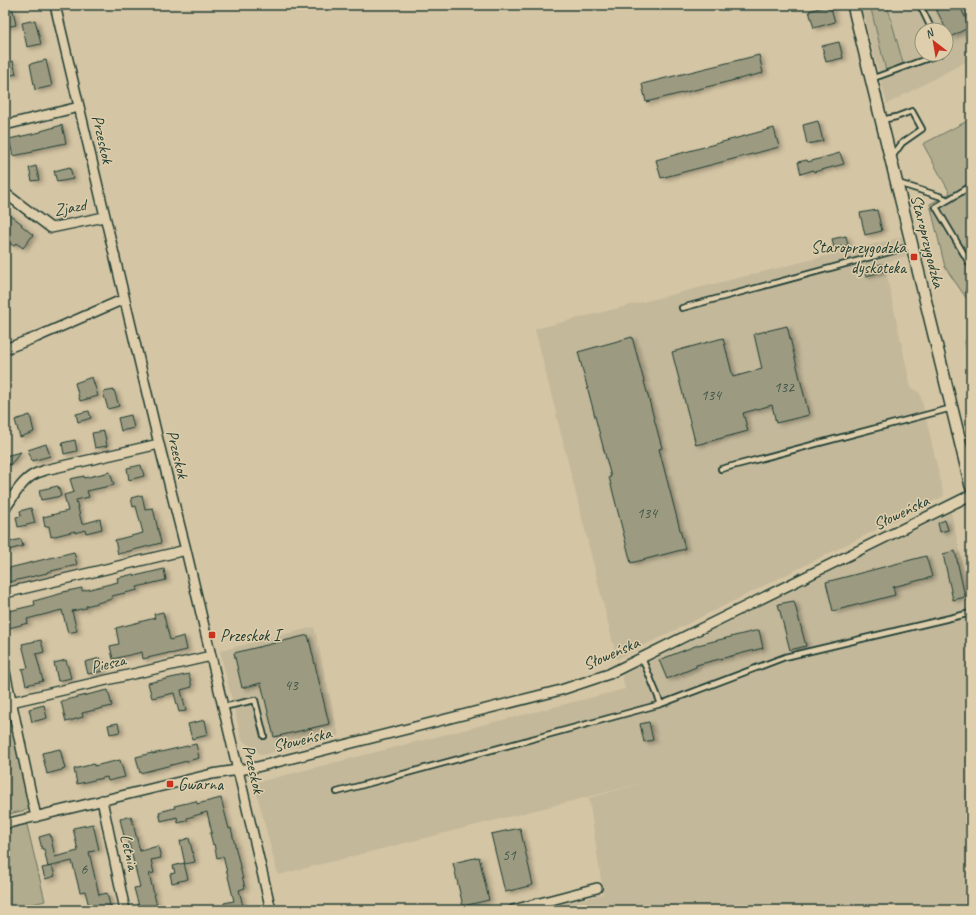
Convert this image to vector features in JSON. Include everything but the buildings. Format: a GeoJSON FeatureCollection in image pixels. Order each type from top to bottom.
{"type":"FeatureCollection","features":[{"type":"Feature","properties":{"kind":"street","name":"Przeskok"},"geometry":{"type":"LineString","coordinates":[[55,5],[104,217],[186,550],[271,910]]}},
{"type":"Feature","properties":{"kind":"street","name":"Staroprzygodzka"},"geometry":{"type":"LineString","coordinates":[[853,5],[971,486]]}},
{"type":"Feature","properties":{"kind":"street"},"geometry":{"type":"LineString","coordinates":[[5,125],[79,107]]}},
{"type":"Feature","properties":{"kind":"street","name":"Zjazd"},"geometry":{"type":"LineString","coordinates":[[5,193],[51,228],[104,217]]}},
{"type":"Feature","properties":{"kind":"street"},"geometry":{"type":"LineString","coordinates":[[5,349],[37,337],[124,299]]}},
{"type":"Feature","properties":{"kind":"street"},"geometry":{"type":"LineString","coordinates":[[5,509],[28,479],[35,474],[45,470],[159,444]]}},
{"type":"Feature","properties":{"kind":"street","name":"Słoweńska"},"geometry":{"type":"LineString","coordinates":[[237,770],[257,767],[561,690],[609,674],[971,495]]}},
{"type":"Feature","properties":{"kind":"street"},"geometry":{"type":"LineString","coordinates":[[5,593],[186,550]]}},
{"type":"Feature","properties":{"kind":"street","name":"Piesza"},"geometry":{"type":"LineString","coordinates":[[11,702],[211,656]]}},
{"type":"Feature","properties":{"kind":"street"},"geometry":{"type":"LineString","coordinates":[[5,672],[36,817]]}},
{"type":"Feature","properties":{"kind":"street"},"geometry":{"type":"LineString","coordinates":[[5,824],[212,774],[237,770]]}},
{"type":"Feature","properties":{"kind":"street","name":"Letnia"},"geometry":{"type":"LineString","coordinates":[[102,800],[125,910]]}},
{"type":"Feature","properties":{"kind":"street"},"geometry":{"type":"LineString","coordinates":[[513,910],[597,888]]}},
{"type":"Feature","properties":{"kind":"lane"},"geometry":{"type":"LineString","coordinates":[[920,5],[928,22]]}},
{"type":"Feature","properties":{"kind":"lane"},"geometry":{"type":"LineString","coordinates":[[871,79],[918,62]]}},
{"type":"Feature","properties":{"kind":"lane"},"geometry":{"type":"LineString","coordinates":[[881,120],[896,117],[912,111],[922,129],[902,143],[890,158]]}},
{"type":"Feature","properties":{"kind":"lane"},"geometry":{"type":"LineString","coordinates":[[896,183],[948,200]]}},
{"type":"Feature","properties":{"kind":"lane"},"geometry":{"type":"LineString","coordinates":[[971,186],[936,207],[971,266]]}},
{"type":"Feature","properties":{"kind":"lane"},"geometry":{"type":"LineString","coordinates":[[682,308],[912,246]]}},
{"type":"Feature","properties":{"kind":"lane"},"geometry":{"type":"LineString","coordinates":[[721,469],[952,408]]}},
{"type":"Feature","properties":{"kind":"lane"},"geometry":{"type":"LineString","coordinates":[[337,792],[661,704],[785,657],[971,613]]}},
{"type":"Feature","properties":{"kind":"lane"},"geometry":{"type":"LineString","coordinates":[[642,658],[661,704]]}},
{"type":"Feature","properties":{"kind":"lane"},"geometry":{"type":"LineString","coordinates":[[223,707],[255,700],[264,736]]}},
{"type":"Feature","properties":{"kind":"shaded area"},"geometry":{"type":"Polygon","coordinates":[[[861,5],[971,5],[971,59],[887,104],[861,5]]]}},
{"type":"Feature","properties":{"kind":"shaded area"},"geometry":{"type":"Polygon","coordinates":[[[870,5],[887,5],[903,63],[886,71],[870,5]]]}},
{"type":"Feature","properties":{"kind":"shaded area"},"geometry":{"type":"Polygon","coordinates":[[[971,119],[971,305],[945,267],[930,204],[950,193],[923,144],[971,119]]]}},
{"type":"Feature","properties":{"kind":"shaded area"},"geometry":{"type":"Polygon","coordinates":[[[902,237],[906,256],[884,263],[911,388],[920,393],[944,496],[617,659],[535,329],[902,237]]]}},
{"type":"Feature","properties":{"kind":"shaded area"},"geometry":{"type":"Polygon","coordinates":[[[971,329],[971,369],[965,342],[971,329]]]}},
{"type":"Feature","properties":{"kind":"shaded area"},"geometry":{"type":"Polygon","coordinates":[[[951,512],[971,601],[971,910],[540,910],[603,894],[589,798],[647,782],[278,875],[254,783],[625,689],[622,675],[951,512]]]}},
{"type":"Feature","properties":{"kind":"shaded area"},"geometry":{"type":"Polygon","coordinates":[[[314,627],[339,736],[262,755],[242,740],[220,651],[314,627]]]}},
{"type":"Feature","properties":{"kind":"shaded area"},"geometry":{"type":"Polygon","coordinates":[[[5,696],[30,809],[5,815],[5,696]]]}},
{"type":"Feature","properties":{"kind":"shaded area"},"geometry":{"type":"Polygon","coordinates":[[[26,821],[45,901],[5,910],[5,826],[26,821]]]}},
{"type":"Feature","properties":{"kind":"place","name":"Staroprzygodzka dyskoteka"},"geometry":{"type":"Point","coordinates":[914,257]}},
{"type":"Feature","properties":{"kind":"place","name":"Przeskok I"},"geometry":{"type":"Point","coordinates":[212,635]}},
{"type":"Feature","properties":{"kind":"place","name":"Gwarna"},"geometry":{"type":"Point","coordinates":[170,784]}}]}
